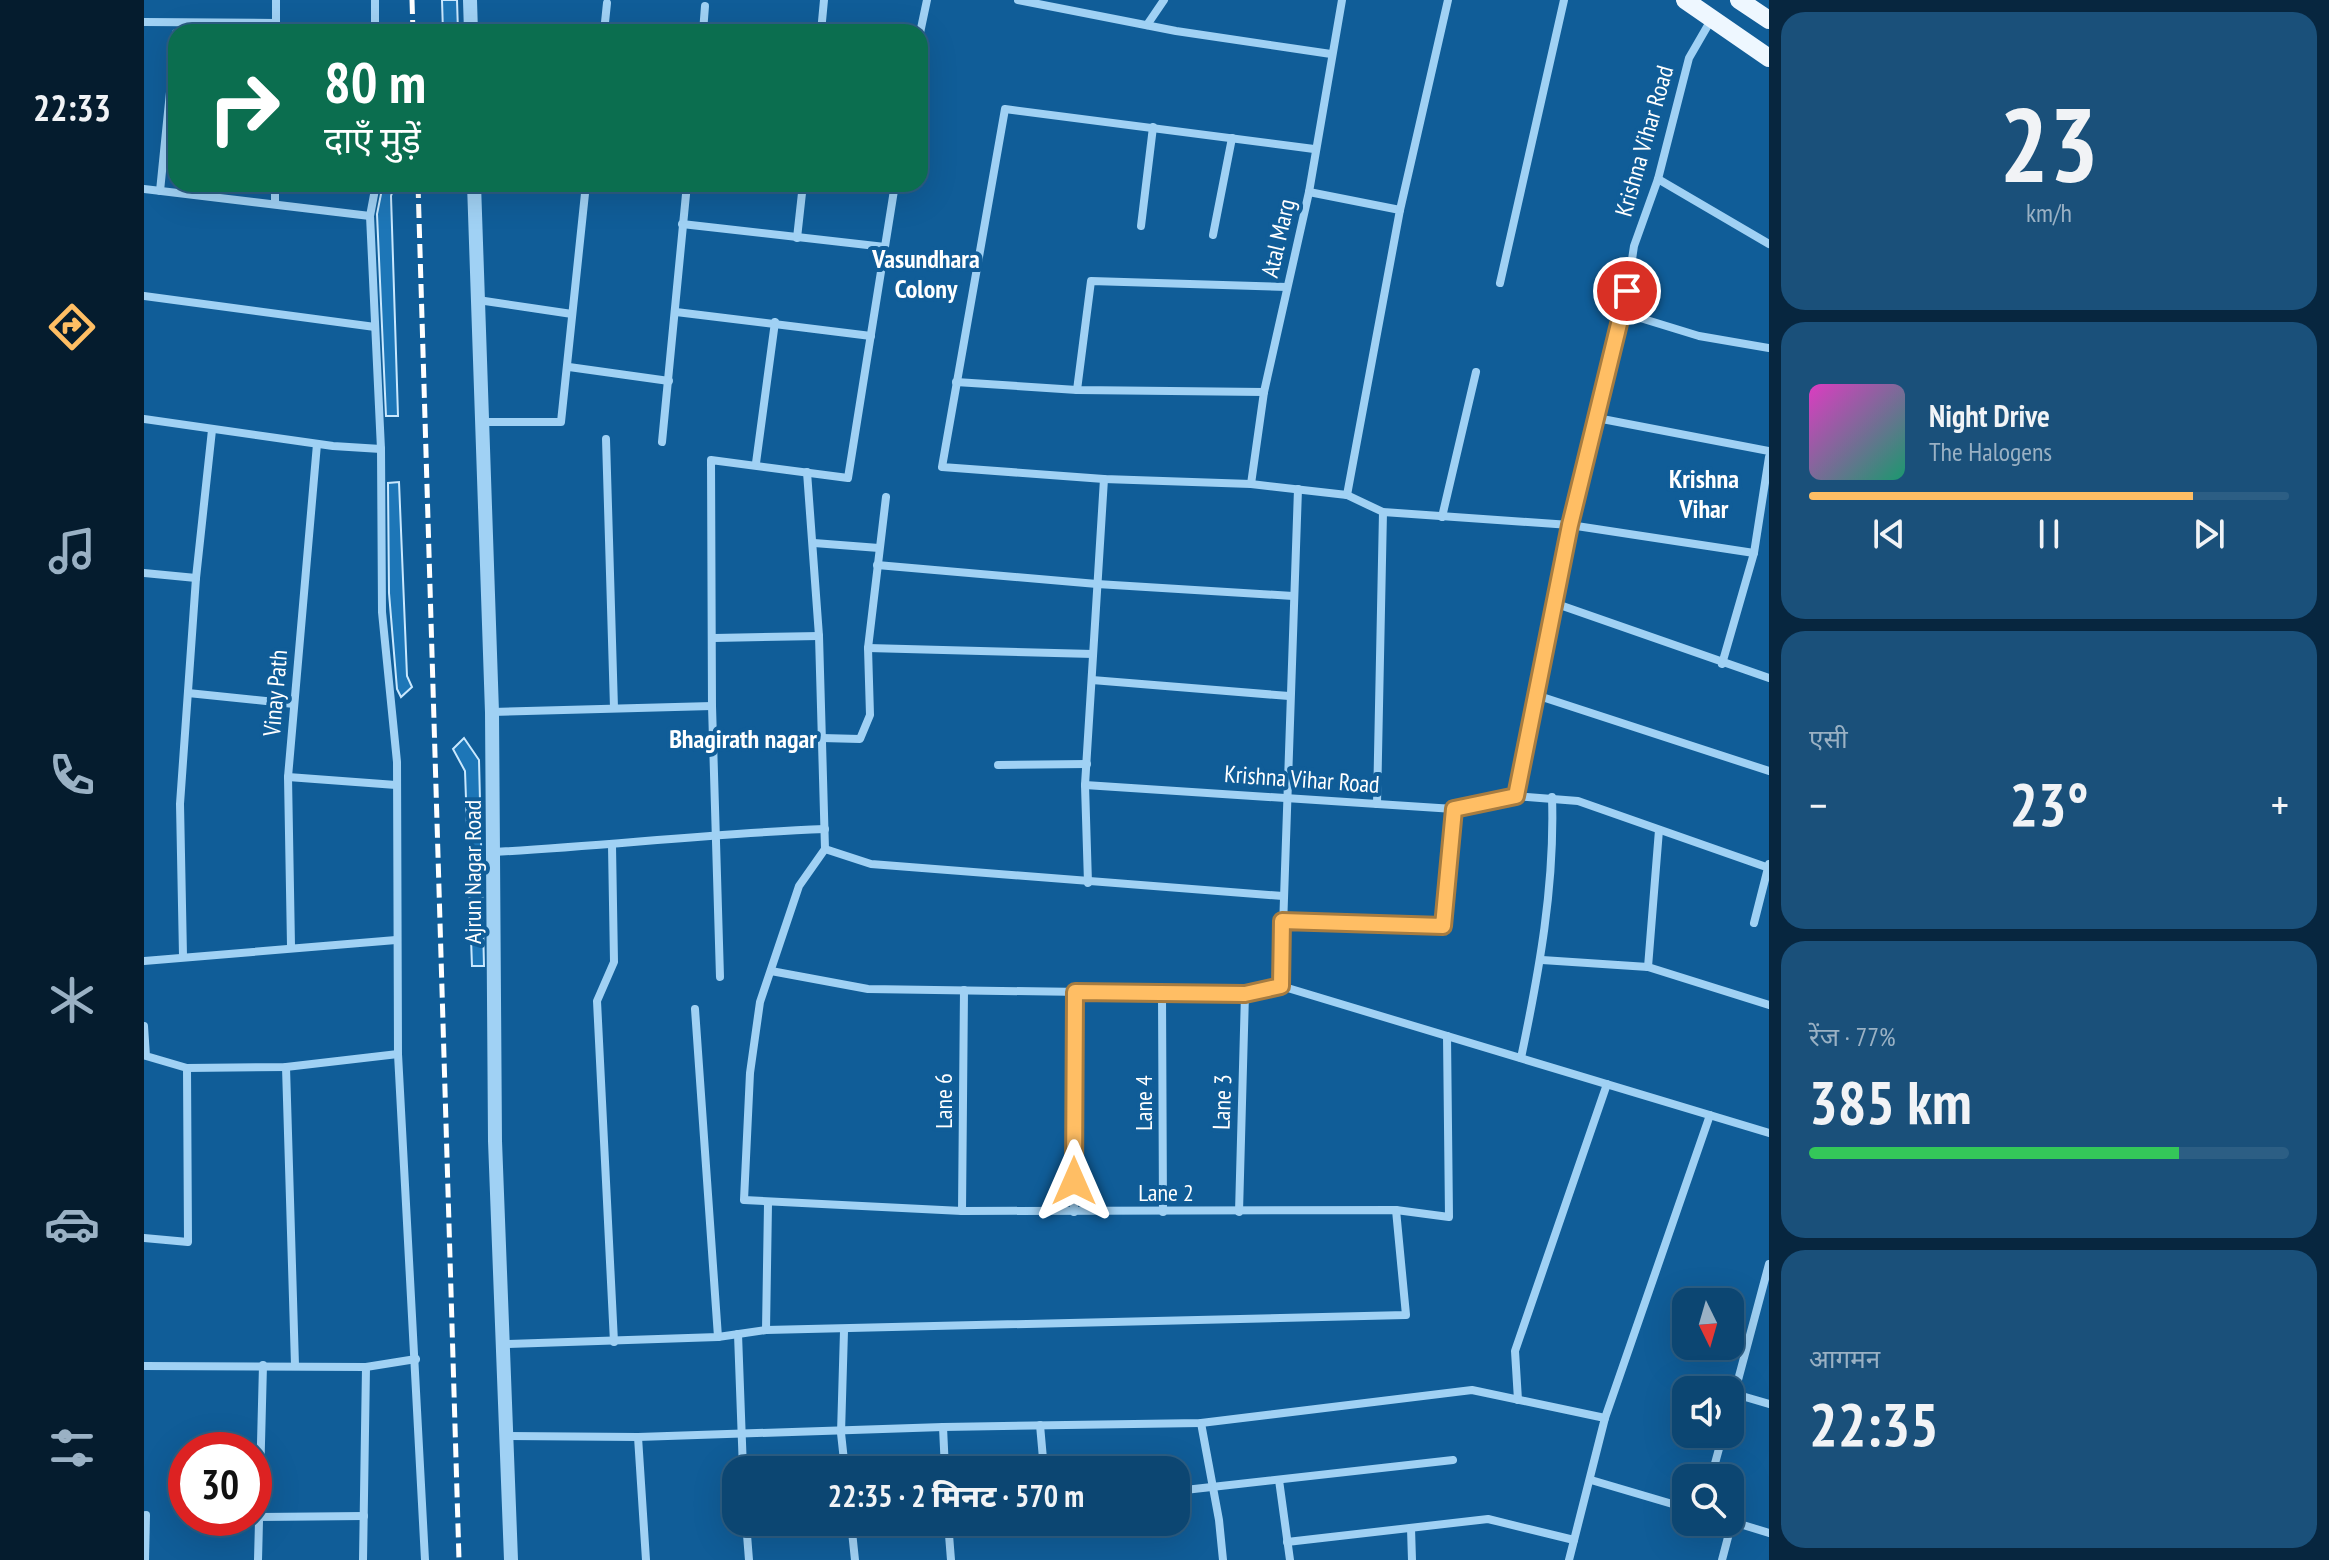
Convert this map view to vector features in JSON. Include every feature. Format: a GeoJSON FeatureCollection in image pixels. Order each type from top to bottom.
{"type":"FeatureCollection","features":[{"type":"Feature","properties":{"kind":"main road"},"geometry":{"type":"LineString","coordinates":[[1685,0],[1769,58]]}},
{"type":"Feature","properties":{"kind":"main road"},"geometry":{"type":"LineString","coordinates":[[1739,0],[1769,20]]}},
{"type":"Feature","properties":{"kind":"street"},"geometry":{"type":"LineString","coordinates":[[276,0],[276,24]]}},
{"type":"Feature","properties":{"kind":"street"},"geometry":{"type":"LineString","coordinates":[[375,0],[375,24]]}},
{"type":"Feature","properties":{"kind":"street"},"geometry":{"type":"LineString","coordinates":[[470,0],[471,24]]}},
{"type":"Feature","properties":{"kind":"street"},"geometry":{"type":"LineString","coordinates":[[822,24],[824,0]]}},
{"type":"Feature","properties":{"kind":"street"},"geometry":{"type":"LineString","coordinates":[[922,24],[927,0]]}},
{"type":"Feature","properties":{"kind":"street"},"geometry":{"type":"LineString","coordinates":[[1018,0],[1037,1],[1147,25],[1331,54]]}},
{"type":"Feature","properties":{"kind":"street"},"geometry":{"type":"LineString","coordinates":[[1147,25],[1164,0]]}},
{"type":"Feature","properties":{"kind":"street"},"geometry":{"type":"LineString","coordinates":[[1347,495],[1400,210],[1448,0]]}},
{"type":"Feature","properties":{"kind":"street"},"geometry":{"type":"LineString","coordinates":[[1500,283],[1564,0]]}},
{"type":"Feature","properties":{"kind":"street","name":"Atal Marg"},"geometry":{"type":"LineString","coordinates":[[1251,484],[1264,392],[1309,192],[1341,1]]}},
{"type":"Feature","properties":{"kind":"street"},"geometry":{"type":"LineString","coordinates":[[605,24],[607,3]]}},
{"type":"Feature","properties":{"kind":"street"},"geometry":{"type":"LineString","coordinates":[[704,24],[705,6]]}},
{"type":"Feature","properties":{"kind":"street","name":"Krishna Vihar Road"},"geometry":{"type":"LineString","coordinates":[[1516,796],[1570,525],[1624,313],[1634,246],[1658,179],[1689,58],[1712,18]]}},
{"type":"Feature","properties":{"kind":"street"},"geometry":{"type":"LineString","coordinates":[[144,22],[168,28]]}},
{"type":"Feature","properties":{"kind":"street"},"geometry":{"type":"LineString","coordinates":[[1314,149],[1005,109],[942,467],[1104,479],[1251,484],[1347,495],[1383,512],[1570,525],[1754,553]]}},
{"type":"Feature","properties":{"kind":"street"},"geometry":{"type":"LineString","coordinates":[[160,191],[168,110]]}},
{"type":"Feature","properties":{"kind":"street"},"geometry":{"type":"LineString","coordinates":[[1141,226],[1153,127]]}},
{"type":"Feature","properties":{"kind":"street"},"geometry":{"type":"LineString","coordinates":[[1213,235],[1232,138]]}},
{"type":"Feature","properties":{"kind":"street"},"geometry":{"type":"LineString","coordinates":[[1658,179],[1769,244]]}},
{"type":"Feature","properties":{"kind":"street"},"geometry":{"type":"LineString","coordinates":[[144,189],[168,192]]}},
{"type":"Feature","properties":{"kind":"street"},"geometry":{"type":"LineString","coordinates":[[169,192],[370,216]]}},
{"type":"Feature","properties":{"kind":"street"},"geometry":{"type":"LineString","coordinates":[[275,192],[275,204]]}},
{"type":"Feature","properties":{"kind":"street"},"geometry":{"type":"LineString","coordinates":[[374,192],[370,216],[381,449],[382,612],[396,785],[398,1054],[425,1560]]}},
{"type":"Feature","properties":{"kind":"street","name":"Ajrun Nagar Road"},"geometry":{"type":"LineString","coordinates":[[474,192],[492,712],[495,1141],[511,1560]]}},
{"type":"Feature","properties":{"kind":"street"},"geometry":{"type":"LineString","coordinates":[[482,422],[561,422],[585,192]]}},
{"type":"Feature","properties":{"kind":"street"},"geometry":{"type":"LineString","coordinates":[[662,442],[686,192]]}},
{"type":"Feature","properties":{"kind":"street"},"geometry":{"type":"LineString","coordinates":[[797,238],[802,192]]}},
{"type":"Feature","properties":{"kind":"street"},"geometry":{"type":"LineString","coordinates":[[720,977],[712,706],[711,460],[756,463],[848,478],[894,192]]}},
{"type":"Feature","properties":{"kind":"street"},"geometry":{"type":"LineString","coordinates":[[1309,192],[1400,210]]}},
{"type":"Feature","properties":{"kind":"street"},"geometry":{"type":"LineString","coordinates":[[682,224],[885,247]]}},
{"type":"Feature","properties":{"kind":"street"},"geometry":{"type":"LineString","coordinates":[[1077,390],[1091,281],[1287,287]]}},
{"type":"Feature","properties":{"kind":"street"},"geometry":{"type":"LineString","coordinates":[[144,296],[375,327]]}},
{"type":"Feature","properties":{"kind":"street"},"geometry":{"type":"LineString","coordinates":[[477,300],[572,314]]}},
{"type":"Feature","properties":{"kind":"street"},"geometry":{"type":"LineString","coordinates":[[676,312],[871,336]]}},
{"type":"Feature","properties":{"kind":"street"},"geometry":{"type":"LineString","coordinates":[[1624,313],[1699,336],[1769,348]]}},
{"type":"Feature","properties":{"kind":"street"},"geometry":{"type":"LineString","coordinates":[[756,463],[775,322]]}},
{"type":"Feature","properties":{"kind":"street"},"geometry":{"type":"LineString","coordinates":[[569,367],[669,381]]}},
{"type":"Feature","properties":{"kind":"street"},"geometry":{"type":"LineString","coordinates":[[1442,517],[1476,372]]}},
{"type":"Feature","properties":{"kind":"street"},"geometry":{"type":"LineString","coordinates":[[956,382],[1077,390],[1264,392]]}},
{"type":"Feature","properties":{"kind":"street"},"geometry":{"type":"LineString","coordinates":[[1597,418],[1769,454],[1754,553],[1722,664]]}},
{"type":"Feature","properties":{"kind":"street"},"geometry":{"type":"LineString","coordinates":[[144,419],[317,444],[381,449]]}},
{"type":"Feature","properties":{"kind":"street"},"geometry":{"type":"LineString","coordinates":[[183,956],[180,804],[196,578],[212,430]]}},
{"type":"Feature","properties":{"kind":"street"},"geometry":{"type":"LineString","coordinates":[[606,439],[614,708]]}},
{"type":"Feature","properties":{"kind":"street","name":"Vinay Path"},"geometry":{"type":"LineString","coordinates":[[291,946],[288,777],[317,444]]}},
{"type":"Feature","properties":{"kind":"street"},"geometry":{"type":"LineString","coordinates":[[807,472],[819,636],[825,849],[799,886],[771,971],[868,989],[1245,994],[1281,986],[1769,1133]]}},
{"type":"Feature","properties":{"kind":"street"},"geometry":{"type":"LineString","coordinates":[[1088,883],[1085,785],[1104,479]]}},
{"type":"Feature","properties":{"kind":"street"},"geometry":{"type":"LineString","coordinates":[[1281,986],[1285,798],[1298,489]]}},
{"type":"Feature","properties":{"kind":"street"},"geometry":{"type":"LineString","coordinates":[[822,738],[860,739],[870,715],[868,648],[886,497]]}},
{"type":"Feature","properties":{"kind":"street"},"geometry":{"type":"LineString","coordinates":[[1377,804],[1383,512]]}},
{"type":"Feature","properties":{"kind":"street"},"geometry":{"type":"LineString","coordinates":[[814,543],[879,548]]}},
{"type":"Feature","properties":{"kind":"street"},"geometry":{"type":"LineString","coordinates":[[877,565],[1097,584],[1293,596]]}},
{"type":"Feature","properties":{"kind":"street"},"geometry":{"type":"LineString","coordinates":[[144,573],[196,578]]}},
{"type":"Feature","properties":{"kind":"street"},"geometry":{"type":"LineString","coordinates":[[1554,603],[1769,678]]}},
{"type":"Feature","properties":{"kind":"street"},"geometry":{"type":"LineString","coordinates":[[714,638],[819,636]]}},
{"type":"Feature","properties":{"kind":"street"},"geometry":{"type":"LineString","coordinates":[[868,648],[1093,654]]}},
{"type":"Feature","properties":{"kind":"street"},"geometry":{"type":"LineString","coordinates":[[1092,680],[1289,696]]}},
{"type":"Feature","properties":{"kind":"street"},"geometry":{"type":"LineString","coordinates":[[188,693],[294,704]]}},
{"type":"Feature","properties":{"kind":"street"},"geometry":{"type":"LineString","coordinates":[[1536,695],[1769,771]]}},
{"type":"Feature","properties":{"kind":"street"},"geometry":{"type":"LineString","coordinates":[[492,712],[712,706]]}},
{"type":"Feature","properties":{"kind":"street"},"geometry":{"type":"LineString","coordinates":[[998,765],[1087,764]]}},
{"type":"Feature","properties":{"kind":"street"},"geometry":{"type":"LineString","coordinates":[[288,777],[396,785]]}},
{"type":"Feature","properties":{"kind":"street","name":"Krishna Vihar Road"},"geometry":{"type":"LineString","coordinates":[[1085,785],[1454,809],[1516,796],[1552,797],[1578,801],[1768,867]]}},
{"type":"Feature","properties":{"kind":"street"},"geometry":{"type":"LineString","coordinates":[[1521,1058],[1542,960],[1554,832],[1552,797]]}},
{"type":"Feature","properties":{"kind":"street"},"geometry":{"type":"LineString","coordinates":[[1282,921],[1443,926],[1454,809]]}},
{"type":"Feature","properties":{"kind":"street"},"geometry":{"type":"LineString","coordinates":[[494,852],[612,846],[716,833],[825,829]]}},
{"type":"Feature","properties":{"kind":"street"},"geometry":{"type":"LineString","coordinates":[[1648,967],[1659,830]]}},
{"type":"Feature","properties":{"kind":"street"},"geometry":{"type":"LineString","coordinates":[[612,846],[614,962],[597,1001],[614,1342]]}},
{"type":"Feature","properties":{"kind":"street"},"geometry":{"type":"LineString","coordinates":[[825,849],[871,864],[1283,896]]}},
{"type":"Feature","properties":{"kind":"street"},"geometry":{"type":"LineString","coordinates":[[1754,923],[1768,867]]}},
{"type":"Feature","properties":{"kind":"street"},"geometry":{"type":"LineString","coordinates":[[144,961],[291,946],[396,940]]}},
{"type":"Feature","properties":{"kind":"street"},"geometry":{"type":"LineString","coordinates":[[1542,960],[1648,967],[1769,1005]]}},
{"type":"Feature","properties":{"kind":"street","name":"Lane 2"},"geometry":{"type":"LineString","coordinates":[[771,971],[760,1002],[750,1073],[744,1200],[768,1204],[962,1211],[1396,1210],[1449,1217],[1447,1036]]}},
{"type":"Feature","properties":{"kind":"street","name":"Lane 6"},"geometry":{"type":"LineString","coordinates":[[962,1211],[964,990]]}},
{"type":"Feature","properties":{"kind":"street"},"geometry":{"type":"LineString","coordinates":[[1074,1212],[1075,992]]}},
{"type":"Feature","properties":{"kind":"street","name":"Lane 4"},"geometry":{"type":"LineString","coordinates":[[1162,993],[1163,1212]]}},
{"type":"Feature","properties":{"kind":"street","name":"Lane 3"},"geometry":{"type":"LineString","coordinates":[[1239,1212],[1245,994]]}},
{"type":"Feature","properties":{"kind":"street"},"geometry":{"type":"LineString","coordinates":[[695,1009],[718,1337]]}},
{"type":"Feature","properties":{"kind":"street"},"geometry":{"type":"LineString","coordinates":[[144,1026],[146,1056],[187,1068],[286,1067],[398,1054]]}},
{"type":"Feature","properties":{"kind":"street"},"geometry":{"type":"LineString","coordinates":[[286,1067],[295,1365]]}},
{"type":"Feature","properties":{"kind":"street"},"geometry":{"type":"LineString","coordinates":[[144,1238],[188,1242],[187,1068]]}},
{"type":"Feature","properties":{"kind":"street"},"geometry":{"type":"LineString","coordinates":[[1518,1400],[1515,1351],[1607,1084]]}},
{"type":"Feature","properties":{"kind":"street"},"geometry":{"type":"LineString","coordinates":[[1569,1560],[1605,1418],[1710,1115]]}},
{"type":"Feature","properties":{"kind":"street"},"geometry":{"type":"LineString","coordinates":[[766,1330],[768,1204]]}},
{"type":"Feature","properties":{"kind":"street"},"geometry":{"type":"LineString","coordinates":[[505,1344],[718,1337],[766,1330],[844,1331],[1406,1315],[1396,1210]]}},
{"type":"Feature","properties":{"kind":"street"},"geometry":{"type":"LineString","coordinates":[[1740,1376],[1769,1264]]}},
{"type":"Feature","properties":{"kind":"street"},"geometry":{"type":"LineString","coordinates":[[843,1456],[841,1433],[844,1331]]}},
{"type":"Feature","properties":{"kind":"street"},"geometry":{"type":"LineString","coordinates":[[738,1334],[742,1456]]}},
{"type":"Feature","properties":{"kind":"street"},"geometry":{"type":"LineString","coordinates":[[144,1366],[366,1367],[416,1359]]}},
{"type":"Feature","properties":{"kind":"street"},"geometry":{"type":"LineString","coordinates":[[261,1432],[263,1365]]}},
{"type":"Feature","properties":{"kind":"street"},"geometry":{"type":"LineString","coordinates":[[363,1560],[366,1367]]}},
{"type":"Feature","properties":{"kind":"street"},"geometry":{"type":"LineString","coordinates":[[506,1436],[638,1437],[740,1432],[841,1433],[943,1427],[1201,1423],[1472,1390],[1605,1418]]}},
{"type":"Feature","properties":{"kind":"street"},"geometry":{"type":"LineString","coordinates":[[1744,1397],[1769,1404]]}},
{"type":"Feature","properties":{"kind":"street"},"geometry":{"type":"LineString","coordinates":[[1201,1423],[1223,1560]]}},
{"type":"Feature","properties":{"kind":"street"},"geometry":{"type":"LineString","coordinates":[[1040,1425],[1043,1456]]}},
{"type":"Feature","properties":{"kind":"street"},"geometry":{"type":"LineString","coordinates":[[943,1427],[944,1456]]}},
{"type":"Feature","properties":{"kind":"street"},"geometry":{"type":"LineString","coordinates":[[638,1437],[646,1560]]}},
{"type":"Feature","properties":{"kind":"street"},"geometry":{"type":"LineString","coordinates":[[1190,1490],[1453,1460]]}},
{"type":"Feature","properties":{"kind":"street"},"geometry":{"type":"LineString","coordinates":[[1279,1480],[1290,1560]]}},
{"type":"Feature","properties":{"kind":"street"},"geometry":{"type":"LineString","coordinates":[[1591,1480],[1672,1504]]}},
{"type":"Feature","properties":{"kind":"street"},"geometry":{"type":"LineString","coordinates":[[145,1560],[146,1515]]}},
{"type":"Feature","properties":{"kind":"street"},"geometry":{"type":"LineString","coordinates":[[272,1517],[364,1516]]}},
{"type":"Feature","properties":{"kind":"street"},"geometry":{"type":"LineString","coordinates":[[1287,1542],[1488,1519],[1574,1540]]}},
{"type":"Feature","properties":{"kind":"street"},"geometry":{"type":"LineString","coordinates":[[1744,1525],[1769,1533]]}},
{"type":"Feature","properties":{"kind":"street"},"geometry":{"type":"LineString","coordinates":[[1411,1528],[1412,1560]]}},
{"type":"Feature","properties":{"kind":"street"},"geometry":{"type":"LineString","coordinates":[[258,1560],[259,1536]]}},
{"type":"Feature","properties":{"kind":"street"},"geometry":{"type":"LineString","coordinates":[[747,1536],[749,1560]]}},
{"type":"Feature","properties":{"kind":"street"},"geometry":{"type":"LineString","coordinates":[[852,1536],[855,1560]]}},
{"type":"Feature","properties":{"kind":"street"},"geometry":{"type":"LineString","coordinates":[[949,1536],[951,1560]]}},
{"type":"Feature","properties":{"kind":"street"},"geometry":{"type":"LineString","coordinates":[[1722,1560],[1728,1536]]}},
{"type":"Feature","properties":{"kind":"building"},"geometry":{"type":"Polygon","coordinates":[[[442,0],[457,0],[458,24],[443,24],[442,0]]]}},
{"type":"Feature","properties":{"kind":"building"},"geometry":{"type":"Polygon","coordinates":[[[381,192],[392,192],[398,416],[386,416],[377,214],[381,192]]]}},
{"type":"Feature","properties":{"kind":"building"},"geometry":{"type":"Polygon","coordinates":[[[399,482],[407,676],[412,687],[401,697],[397,689],[389,593],[388,483],[399,482]]]}},
{"type":"Feature","properties":{"kind":"building"},"geometry":{"type":"Polygon","coordinates":[[[464,738],[479,760],[484,966],[472,966],[465,771],[453,749],[464,738]]]}},
{"type":"Feature","properties":{"kind":"railway"},"geometry":{"type":"LineString","coordinates":[[412,0],[413,24]]}},
{"type":"Feature","properties":{"kind":"railway"},"geometry":{"type":"LineString","coordinates":[[418,192],[459,1560]]}},
{"type":"Feature","properties":{"kind":"district","name":"Vasundhara Colony"},"geometry":{"type":"Point","coordinates":[926,273]}},
{"type":"Feature","properties":{"kind":"district","name":"Krishna Vihar"},"geometry":{"type":"Point","coordinates":[1704,493]}},
{"type":"Feature","properties":{"kind":"district","name":"Bhagirath nagar"},"geometry":{"type":"Point","coordinates":[743,738]}},
{"type":"Feature","properties":{"kind":"route"},"geometry":{"type":"LineString","coordinates":[[1074,1181],[1075,992],[1245,994],[1281,986],[1282,921],[1443,926],[1454,809],[1516,796],[1570,525],[1627,291]]}}]}
